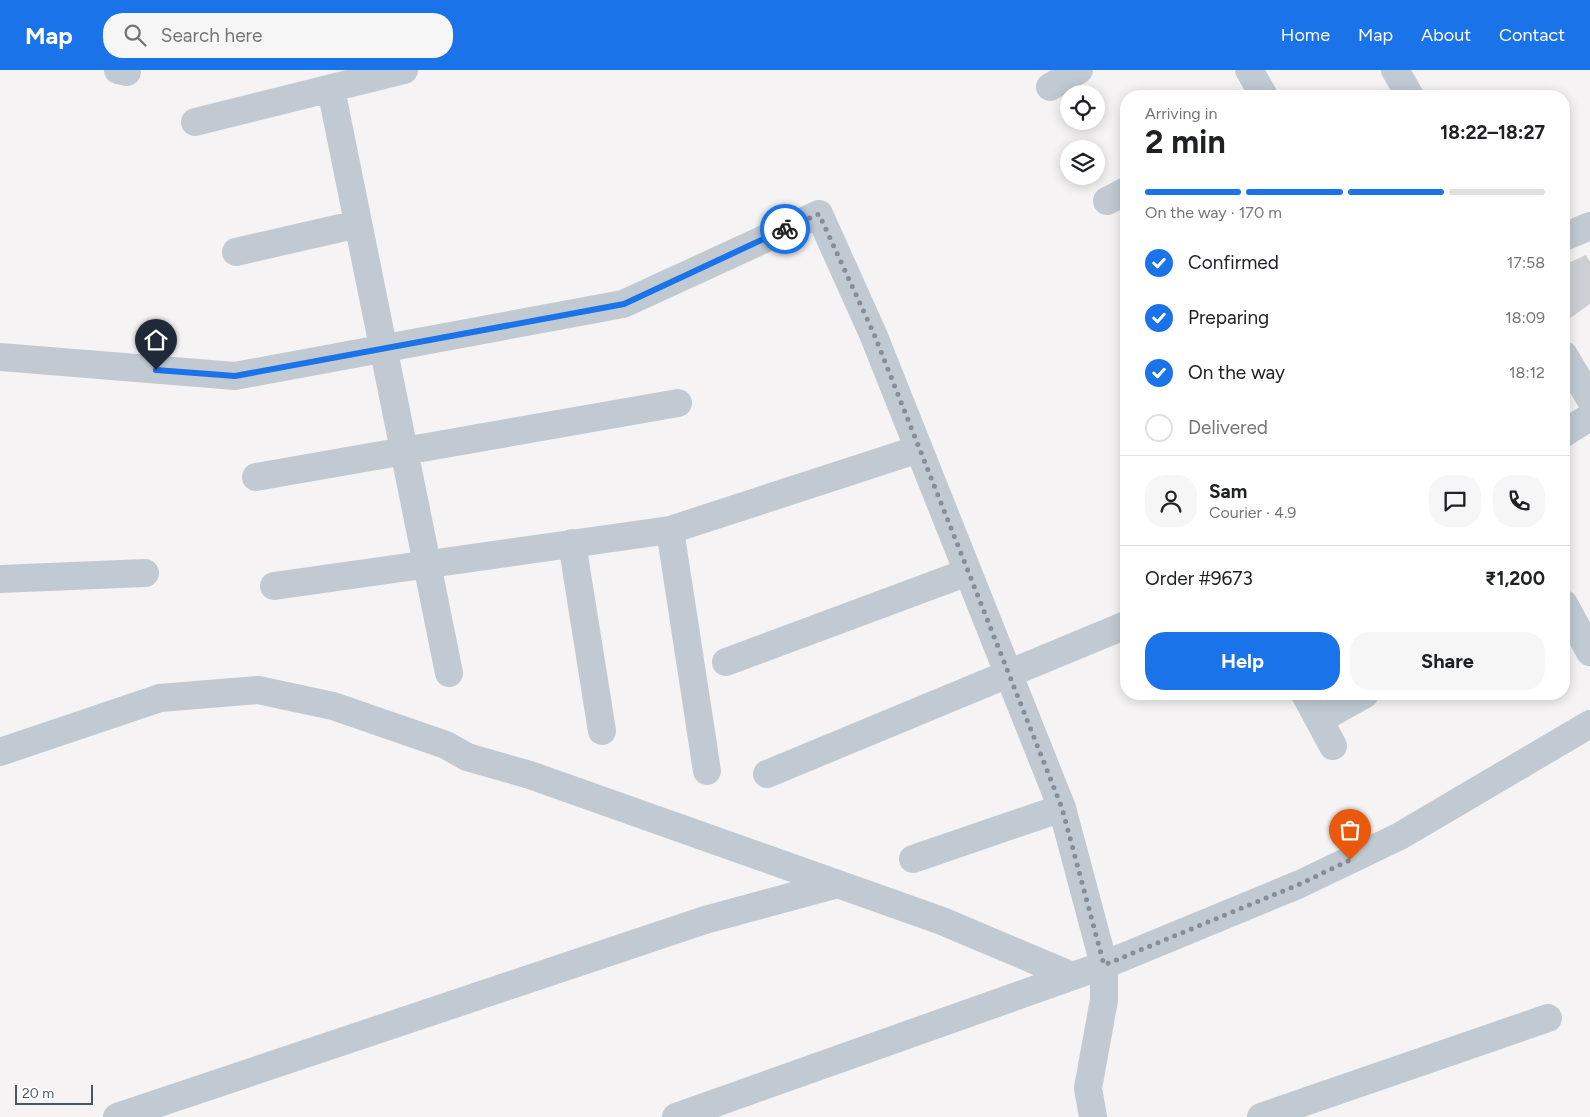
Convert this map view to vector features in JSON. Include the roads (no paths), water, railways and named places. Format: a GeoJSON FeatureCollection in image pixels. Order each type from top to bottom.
{"type":"FeatureCollection","features":[{"type":"Feature","properties":{"kind":"street"},"geometry":{"type":"LineString","coordinates":[[1050,87],[1079,70]]}},
{"type":"Feature","properties":{"kind":"street"},"geometry":{"type":"LineString","coordinates":[[1249,70],[1261,90]]}},
{"type":"Feature","properties":{"kind":"street"},"geometry":{"type":"LineString","coordinates":[[1395,70],[1407,90]]}},
{"type":"Feature","properties":{"kind":"street"},"geometry":{"type":"LineString","coordinates":[[195,122],[330,89],[393,71]]}},
{"type":"Feature","properties":{"kind":"street"},"geometry":{"type":"LineString","coordinates":[[330,89],[449,673]]}},
{"type":"Feature","properties":{"kind":"street"},"geometry":{"type":"LineString","coordinates":[[0,357],[235,376],[383,347],[624,304],[819,214],[874,334],[1062,808],[1104,965],[1104,1000],[1088,1088],[1093,1117]]}},
{"type":"Feature","properties":{"kind":"street"},"geometry":{"type":"LineString","coordinates":[[236,252],[358,224]]}},
{"type":"Feature","properties":{"kind":"street"},"geometry":{"type":"LineString","coordinates":[[1570,234],[1590,226]]}},
{"type":"Feature","properties":{"kind":"street"},"geometry":{"type":"LineString","coordinates":[[1570,364],[1590,399]]}},
{"type":"Feature","properties":{"kind":"street"},"geometry":{"type":"LineString","coordinates":[[256,477],[678,403]]}},
{"type":"Feature","properties":{"kind":"street"},"geometry":{"type":"LineString","coordinates":[[1570,429],[1590,417]]}},
{"type":"Feature","properties":{"kind":"street"},"geometry":{"type":"LineString","coordinates":[[274,586],[670,530],[919,449]]}},
{"type":"Feature","properties":{"kind":"street"},"geometry":{"type":"LineString","coordinates":[[670,530],[707,771]]}},
{"type":"Feature","properties":{"kind":"street"},"geometry":{"type":"LineString","coordinates":[[572,543],[602,731]]}},
{"type":"Feature","properties":{"kind":"street"},"geometry":{"type":"LineString","coordinates":[[726,662],[968,572]]}},
{"type":"Feature","properties":{"kind":"street"},"geometry":{"type":"LineString","coordinates":[[0,579],[146,573]]}},
{"type":"Feature","properties":{"kind":"street"},"geometry":{"type":"LineString","coordinates":[[1570,615],[1590,652]]}},
{"type":"Feature","properties":{"kind":"street"},"geometry":{"type":"LineString","coordinates":[[767,774],[1120,627]]}},
{"type":"Feature","properties":{"kind":"street"},"geometry":{"type":"LineString","coordinates":[[0,752],[160,698],[258,690],[333,706],[446,745],[468,757],[530,775],[942,920],[1072,976]]}},
{"type":"Feature","properties":{"kind":"street"},"geometry":{"type":"LineString","coordinates":[[1308,700],[1332,746]]}},
{"type":"Feature","properties":{"kind":"street"},"geometry":{"type":"LineString","coordinates":[[1319,720],[1354,700]]}},
{"type":"Feature","properties":{"kind":"street"},"geometry":{"type":"LineString","coordinates":[[676,1117],[1104,965],[1300,884],[1400,836],[1590,724]]}},
{"type":"Feature","properties":{"kind":"street"},"geometry":{"type":"LineString","coordinates":[[913,859],[1062,808]]}},
{"type":"Feature","properties":{"kind":"street"},"geometry":{"type":"LineString","coordinates":[[117,1117],[705,920],[838,884]]}},
{"type":"Feature","properties":{"kind":"street"},"geometry":{"type":"LineString","coordinates":[[1261,1117],[1548,1018]]}}]}
